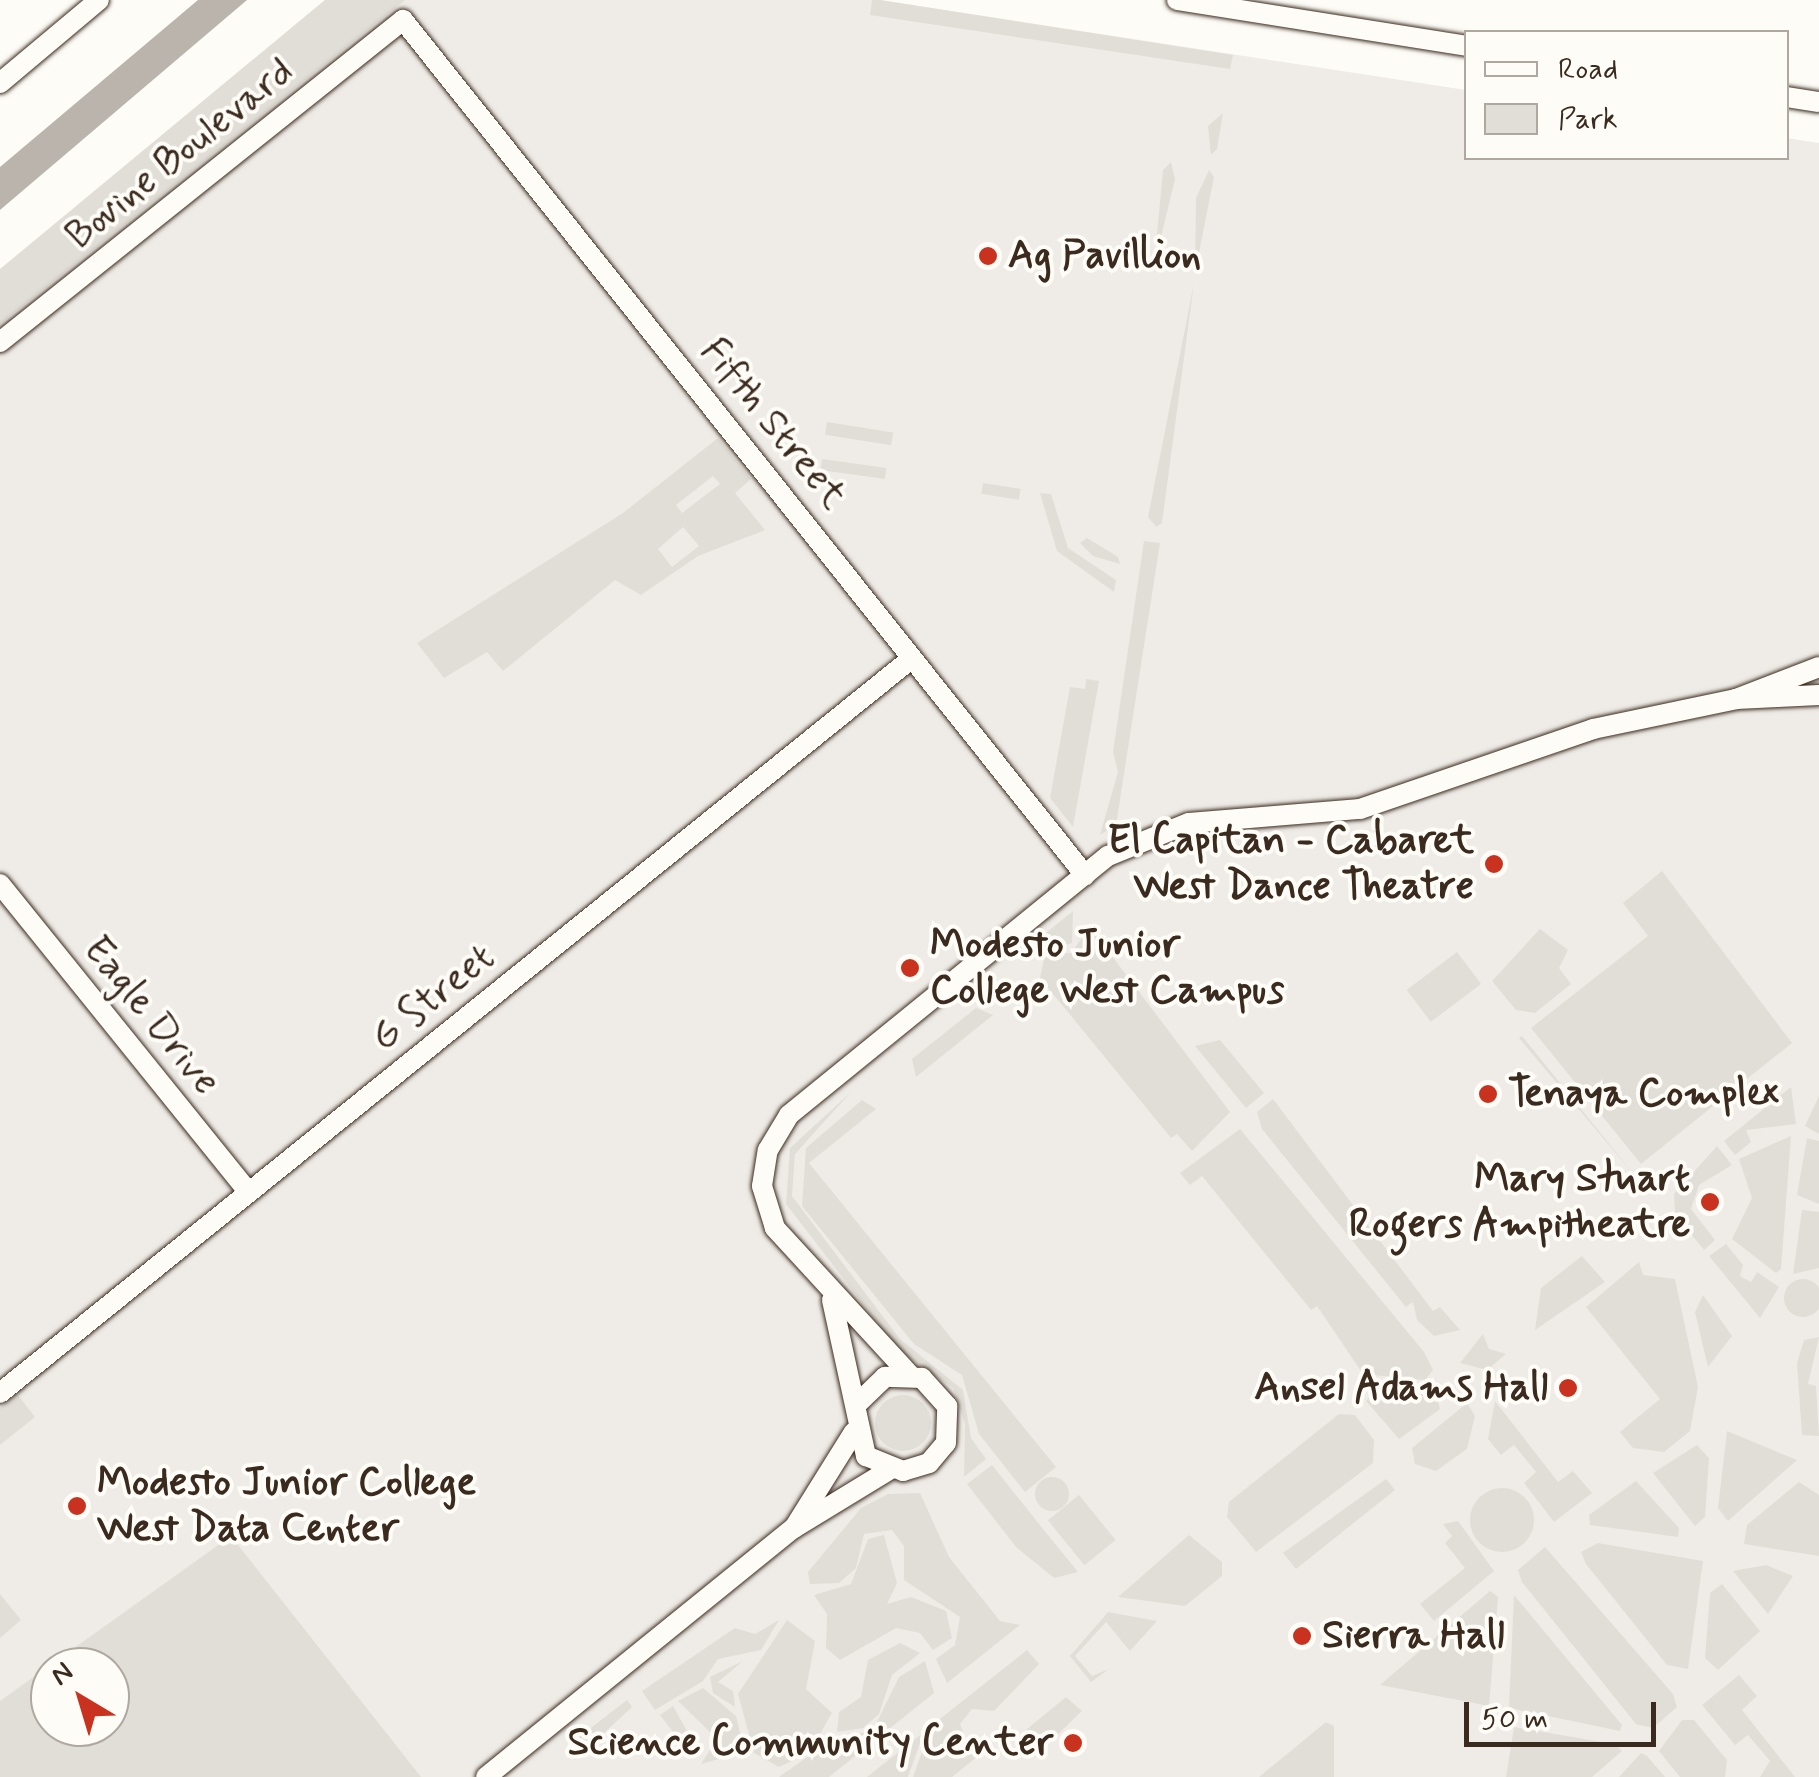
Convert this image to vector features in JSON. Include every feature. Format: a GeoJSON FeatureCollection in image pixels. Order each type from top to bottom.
{"type":"FeatureCollection","features":[{"type":"Feature","properties":{"kind":"street"},"geometry":{"type":"LineString","coordinates":[[0,83],[98,0]]}},
{"type":"Feature","properties":{"kind":"street"},"geometry":{"type":"LineString","coordinates":[[1176,0],[1464,46]]}},
{"type":"Feature","properties":{"kind":"street","name":"Bovine Boulevard"},"geometry":{"type":"LineString","coordinates":[[0,342],[403,20]]}},
{"type":"Feature","properties":{"kind":"street","name":"Fifth Street"},"geometry":{"type":"LineString","coordinates":[[403,20],[1085,875]]}},
{"type":"Feature","properties":{"kind":"street"},"geometry":{"type":"LineString","coordinates":[[1789,97],[1819,102]]}},
{"type":"Feature","properties":{"kind":"street","name":"G Street"},"geometry":{"type":"LineString","coordinates":[[0,1393],[911,658]]}},
{"type":"Feature","properties":{"kind":"street"},"geometry":{"type":"LineString","coordinates":[[486,1777],[794,1528],[889,1470],[929,1463],[950,1431],[942,1395],[910,1375],[832,1300],[768,1214],[762,1173],[778,1128],[1085,875],[1162,828],[1360,808],[1520,747],[1736,699],[1819,667]]}},
{"type":"Feature","properties":{"kind":"street"},"geometry":{"type":"LineString","coordinates":[[1736,699],[1819,695]]}},
{"type":"Feature","properties":{"kind":"street","name":"Eagle Drive"},"geometry":{"type":"LineString","coordinates":[[0,884],[248,1192]]}},
{"type":"Feature","properties":{"kind":"street"},"geometry":{"type":"LineString","coordinates":[[794,1528],[854,1432],[856,1404],[832,1300]]}},
{"type":"Feature","properties":{"kind":"street"},"geometry":{"type":"LineString","coordinates":[[856,1404],[874,1383],[910,1375]]}},
{"type":"Feature","properties":{"kind":"street"},"geometry":{"type":"LineString","coordinates":[[854,1432],[866,1456],[889,1470]]}},
{"type":"Feature","properties":{"kind":"shaded area"},"geometry":{"type":"Polygon","coordinates":[[[198,0],[247,0],[0,210],[0,167],[198,0]]]}},
{"type":"Feature","properties":{"kind":"shaded area","name":"Modesto Junior College West Campus"},"geometry":{"type":"Polygon","coordinates":[[[325,0],[880,0],[1464,90],[1464,160],[1789,160],[1789,138],[1819,143],[1819,1777],[0,1777],[0,270],[325,0]]]}},
{"type":"Feature","properties":{"kind":"green space"},"geometry":{"type":"Polygon","coordinates":[[[325,0],[405,0],[0,324],[0,269],[325,0]]]}},
{"type":"Feature","properties":{"kind":"green space"},"geometry":{"type":"Polygon","coordinates":[[[872,0],[1233,55],[1230,69],[870,15],[872,0]]]}},
{"type":"Feature","properties":{"kind":"green space"},"geometry":{"type":"Polygon","coordinates":[[[1223,113],[1217,149],[1211,155],[1208,126],[1223,113]]]}},
{"type":"Feature","properties":{"kind":"green space"},"geometry":{"type":"Polygon","coordinates":[[[1171,162],[1175,179],[1154,266],[1163,170],[1171,162]]]}},
{"type":"Feature","properties":{"kind":"green space"},"geometry":{"type":"Polygon","coordinates":[[[1209,170],[1214,177],[1195,273],[1196,198],[1209,170]]]}},
{"type":"Feature","properties":{"kind":"green space"},"geometry":{"type":"Polygon","coordinates":[[[1194,283],[1162,523],[1156,527],[1148,517],[1194,283]]]}},
{"type":"Feature","properties":{"kind":"green space"},"geometry":{"type":"Polygon","coordinates":[[[827,422],[893,432],[891,445],[825,435],[827,422]]]}},
{"type":"Feature","properties":{"kind":"green space"},"geometry":{"type":"Polygon","coordinates":[[[718,438],[751,479],[735,493],[765,530],[698,556],[641,595],[615,580],[503,671],[487,652],[444,678],[417,643],[623,513],[718,438]],[[713,476],[676,505],[682,513],[720,484],[713,476]],[[683,527],[658,549],[672,567],[699,546],[683,527]]]}},
{"type":"Feature","properties":{"kind":"green space"},"geometry":{"type":"Polygon","coordinates":[[[822,459],[886,468],[885,479],[820,470],[822,459]]]}},
{"type":"Feature","properties":{"kind":"green space"},"geometry":{"type":"Polygon","coordinates":[[[983,483],[1021,489],[1019,500],[981,494],[983,483]]]}},
{"type":"Feature","properties":{"kind":"green space"},"geometry":{"type":"Polygon","coordinates":[[[1040,493],[1051,494],[1068,548],[1116,580],[1114,592],[1057,551],[1040,493]]]}},
{"type":"Feature","properties":{"kind":"green space"},"geometry":{"type":"Polygon","coordinates":[[[1087,538],[1118,557],[1120,564],[1093,556],[1080,543],[1087,538]]]}},
{"type":"Feature","properties":{"kind":"green space"},"geometry":{"type":"Polygon","coordinates":[[[1144,541],[1160,543],[1116,825],[1100,835],[1118,772],[1113,752],[1144,541]]]}},
{"type":"Feature","properties":{"kind":"green space"},"geometry":{"type":"Polygon","coordinates":[[[1086,679],[1099,681],[1073,827],[1050,798],[1070,687],[1085,689],[1086,679]]]}},
{"type":"Feature","properties":{"kind":"green space"},"geometry":{"type":"Polygon","coordinates":[[[1662,871],[1792,1043],[1641,1164],[1531,1028],[1648,936],[1623,903],[1662,871]]]}},
{"type":"Feature","properties":{"kind":"green space"},"geometry":{"type":"Polygon","coordinates":[[[1073,911],[1072,943],[1022,958],[1020,954],[1073,911]]]}},
{"type":"Feature","properties":{"kind":"green space"},"geometry":{"type":"Polygon","coordinates":[[[1090,927],[1230,1112],[1192,1151],[1177,1134],[1171,1138],[1040,978],[1045,954],[1071,953],[1090,927]]]}},
{"type":"Feature","properties":{"kind":"green space"},"geometry":{"type":"Polygon","coordinates":[[[1540,929],[1568,950],[1559,968],[1571,984],[1535,1013],[1516,1010],[1492,981],[1540,929]]]}},
{"type":"Feature","properties":{"kind":"green space"},"geometry":{"type":"Polygon","coordinates":[[[1457,952],[1481,984],[1431,1022],[1407,990],[1457,952]]]}},
{"type":"Feature","properties":{"kind":"green space"},"geometry":{"type":"Polygon","coordinates":[[[976,1008],[993,1015],[916,1077],[912,1059],[976,1008]]]}},
{"type":"Feature","properties":{"kind":"green space"},"geometry":{"type":"Polygon","coordinates":[[[1522,1036],[1635,1176],[1519,1038],[1522,1036]]]}},
{"type":"Feature","properties":{"kind":"green space"},"geometry":{"type":"Polygon","coordinates":[[[1220,1040],[1264,1093],[1246,1108],[1195,1046],[1220,1040]]]}},
{"type":"Feature","properties":{"kind":"green space"},"geometry":{"type":"Polygon","coordinates":[[[1791,1087],[1796,1124],[1746,1130],[1751,1142],[1735,1155],[1724,1141],[1791,1087]]]}},
{"type":"Feature","properties":{"kind":"green space"},"geometry":{"type":"Polygon","coordinates":[[[851,1092],[795,1154],[792,1196],[900,1339],[963,1390],[971,1438],[986,1459],[964,1477],[965,1424],[953,1388],[899,1351],[786,1204],[790,1148],[851,1092]]]}},
{"type":"Feature","properties":{"kind":"green space"},"geometry":{"type":"Polygon","coordinates":[[[1819,1096],[1819,1134],[1805,1126],[1819,1096]]]}},
{"type":"Feature","properties":{"kind":"green space"},"geometry":{"type":"Polygon","coordinates":[[[1273,1099],[1433,1311],[1440,1307],[1460,1330],[1434,1336],[1417,1320],[1413,1302],[1406,1307],[1262,1129],[1257,1112],[1273,1099]]]}},
{"type":"Feature","properties":{"kind":"green space"},"geometry":{"type":"Polygon","coordinates":[[[862,1100],[876,1109],[809,1163],[1056,1467],[1025,1492],[979,1434],[962,1375],[914,1344],[802,1206],[806,1148],[862,1100]]]}},
{"type":"Feature","properties":{"kind":"green space"},"geometry":{"type":"Polygon","coordinates":[[[1240,1129],[1424,1352],[1433,1370],[1425,1380],[1363,1374],[1317,1306],[1311,1310],[1202,1176],[1190,1185],[1180,1173],[1240,1129]]]}},
{"type":"Feature","properties":{"kind":"green space"},"geometry":{"type":"Polygon","coordinates":[[[1791,1136],[1781,1269],[1776,1273],[1732,1239],[1752,1198],[1739,1159],[1791,1136]]]}},
{"type":"Feature","properties":{"kind":"green space"},"geometry":{"type":"Polygon","coordinates":[[[1807,1138],[1819,1141],[1819,1204],[1797,1195],[1807,1138]]]}},
{"type":"Feature","properties":{"kind":"green space"},"geometry":{"type":"Polygon","coordinates":[[[1717,1146],[1732,1165],[1699,1185],[1691,1209],[1715,1240],[1704,1250],[1675,1214],[1674,1194],[1717,1146]]]}},
{"type":"Feature","properties":{"kind":"green space"},"geometry":{"type":"Polygon","coordinates":[[[1802,1210],[1819,1212],[1819,1268],[1793,1274],[1802,1210]]]}},
{"type":"Feature","properties":{"kind":"green space"},"geometry":{"type":"Polygon","coordinates":[[[1726,1244],[1743,1265],[1740,1276],[1751,1282],[1757,1272],[1779,1287],[1760,1318],[1709,1256],[1726,1244]]]}},
{"type":"Feature","properties":{"kind":"green space"},"geometry":{"type":"Polygon","coordinates":[[[1582,1256],[1605,1282],[1535,1330],[1541,1288],[1582,1256]]]}},
{"type":"Feature","properties":{"kind":"green space"},"geometry":{"type":"Polygon","coordinates":[[[1639,1262],[1643,1275],[1675,1279],[1698,1387],[1690,1431],[1664,1452],[1633,1448],[1620,1432],[1660,1399],[1586,1307],[1639,1262]]]}},
{"type":"Feature","properties":{"kind":"green space"},"geometry":{"type":"Polygon","coordinates":[[[1803,1279],[1816,1285],[1820,1305],[1816,1311],[1803,1317],[1790,1311],[1784,1298],[1790,1285],[1803,1279]]]}},
{"type":"Feature","properties":{"kind":"green space"},"geometry":{"type":"Polygon","coordinates":[[[1703,1295],[1732,1336],[1708,1367],[1695,1312],[1703,1295]]]}},
{"type":"Feature","properties":{"kind":"green space"},"geometry":{"type":"Polygon","coordinates":[[[1483,1334],[1489,1349],[1506,1354],[1487,1370],[1460,1363],[1483,1334]]]}},
{"type":"Feature","properties":{"kind":"green space"},"geometry":{"type":"Polygon","coordinates":[[[1819,1337],[1808,1384],[1816,1386],[1819,1436],[1802,1435],[1797,1363],[1804,1340],[1819,1337]]]}},
{"type":"Feature","properties":{"kind":"green space"},"geometry":{"type":"Polygon","coordinates":[[[1378,1388],[1436,1395],[1440,1409],[1399,1439],[1366,1401],[1378,1388]]]}},
{"type":"Feature","properties":{"kind":"green space"},"geometry":{"type":"Polygon","coordinates":[[[17,1394],[35,1417],[0,1445],[0,1408],[17,1394]]]}},
{"type":"Feature","properties":{"kind":"green space"},"geometry":{"type":"Polygon","coordinates":[[[903,1395],[923,1403],[931,1423],[923,1443],[903,1451],[883,1443],[875,1423],[883,1403],[903,1395]]]}},
{"type":"Feature","properties":{"kind":"green space"},"geometry":{"type":"Polygon","coordinates":[[[1495,1401],[1558,1482],[1573,1471],[1592,1493],[1554,1522],[1524,1483],[1536,1472],[1514,1445],[1501,1455],[1488,1439],[1495,1401]]]}},
{"type":"Feature","properties":{"kind":"green space"},"geometry":{"type":"Polygon","coordinates":[[[1467,1403],[1475,1416],[1467,1449],[1436,1471],[1415,1464],[1412,1448],[1467,1403]]]}},
{"type":"Feature","properties":{"kind":"green space"},"geometry":{"type":"Polygon","coordinates":[[[1339,1414],[1355,1415],[1374,1440],[1373,1463],[1256,1552],[1227,1517],[1229,1502],[1339,1414]]]}},
{"type":"Feature","properties":{"kind":"green space"},"geometry":{"type":"Polygon","coordinates":[[[1727,1431],[1797,1460],[1728,1521],[1718,1508],[1727,1431]]]}},
{"type":"Feature","properties":{"kind":"green space"},"geometry":{"type":"Polygon","coordinates":[[[1697,1445],[1709,1458],[1705,1517],[1695,1526],[1653,1473],[1697,1445]]]}},
{"type":"Feature","properties":{"kind":"green space"},"geometry":{"type":"Polygon","coordinates":[[[992,1465],[1078,1572],[1054,1578],[1016,1547],[967,1484],[992,1465]]]}},
{"type":"Feature","properties":{"kind":"green space"},"geometry":{"type":"Polygon","coordinates":[[[1052,1477],[1064,1482],[1069,1494],[1064,1506],[1052,1511],[1040,1506],[1035,1494],[1040,1482],[1052,1477]]]}},
{"type":"Feature","properties":{"kind":"green space"},"geometry":{"type":"Polygon","coordinates":[[[1386,1479],[1395,1490],[1296,1569],[1283,1553],[1386,1479]]]}},
{"type":"Feature","properties":{"kind":"green space"},"geometry":{"type":"Polygon","coordinates":[[[1636,1481],[1679,1528],[1678,1537],[1590,1525],[1589,1515],[1636,1481]]]}},
{"type":"Feature","properties":{"kind":"green space"},"geometry":{"type":"Polygon","coordinates":[[[1799,1482],[1819,1495],[1819,1556],[1744,1544],[1747,1525],[1799,1482]]]}},
{"type":"Feature","properties":{"kind":"green space"},"geometry":{"type":"Polygon","coordinates":[[[1502,1488],[1525,1497],[1534,1520],[1525,1543],[1502,1552],[1479,1543],[1470,1520],[1479,1497],[1502,1488]]]}},
{"type":"Feature","properties":{"kind":"green space"},"geometry":{"type":"Polygon","coordinates":[[[920,1493],[949,1557],[1000,1621],[1020,1625],[947,1683],[936,1659],[955,1645],[960,1617],[904,1580],[904,1546],[892,1530],[864,1534],[856,1568],[839,1583],[810,1584],[808,1572],[861,1508],[888,1494],[920,1493]]]}},
{"type":"Feature","properties":{"kind":"green space"},"geometry":{"type":"Polygon","coordinates":[[[1079,1495],[1116,1540],[1084,1565],[1048,1520],[1079,1495]]]}},
{"type":"Feature","properties":{"kind":"green space"},"geometry":{"type":"Polygon","coordinates":[[[1458,1521],[1494,1571],[1434,1621],[1420,1604],[1465,1568],[1445,1543],[1452,1536],[1443,1524],[1458,1521]]]}},
{"type":"Feature","properties":{"kind":"green space"},"geometry":{"type":"Polygon","coordinates":[[[884,1535],[897,1583],[887,1604],[911,1597],[946,1611],[952,1638],[933,1650],[920,1633],[896,1628],[840,1660],[826,1648],[827,1614],[814,1595],[851,1584],[868,1539],[884,1535]]]}},
{"type":"Feature","properties":{"kind":"green space"},"geometry":{"type":"Polygon","coordinates":[[[1189,1535],[1222,1562],[1222,1576],[1185,1606],[1118,1597],[1189,1535]]]}},
{"type":"Feature","properties":{"kind":"green space"},"geometry":{"type":"Polygon","coordinates":[[[231,1536],[421,1777],[0,1777],[0,1701],[30,1680],[30,1747],[130,1747],[130,1647],[76,1647],[231,1536]]]}},
{"type":"Feature","properties":{"kind":"green space"},"geometry":{"type":"Polygon","coordinates":[[[1598,1543],[1703,1561],[1688,1669],[1667,1665],[1586,1564],[1581,1552],[1598,1543]]]}},
{"type":"Feature","properties":{"kind":"green space"},"geometry":{"type":"Polygon","coordinates":[[[1545,1547],[1673,1694],[1677,1707],[1653,1728],[1636,1724],[1522,1582],[1518,1570],[1545,1547]]]}},
{"type":"Feature","properties":{"kind":"green space"},"geometry":{"type":"Polygon","coordinates":[[[1766,1565],[1793,1576],[1768,1614],[1733,1571],[1766,1565]]]}},
{"type":"Feature","properties":{"kind":"green space"},"geometry":{"type":"Polygon","coordinates":[[[1722,1584],[1760,1631],[1718,1670],[1705,1658],[1710,1593],[1722,1584]]]}},
{"type":"Feature","properties":{"kind":"green space"},"geometry":{"type":"Polygon","coordinates":[[[1490,1591],[1498,1597],[1489,1706],[1380,1685],[1490,1591]]]}},
{"type":"Feature","properties":{"kind":"green space"},"geometry":{"type":"Polygon","coordinates":[[[0,1594],[21,1620],[0,1638],[0,1594]]]}},
{"type":"Feature","properties":{"kind":"green space"},"geometry":{"type":"Polygon","coordinates":[[[1514,1595],[1622,1725],[1620,1731],[1509,1708],[1514,1595]]]}},
{"type":"Feature","properties":{"kind":"green space"},"geometry":{"type":"Polygon","coordinates":[[[1108,1612],[1157,1621],[1130,1651],[1106,1622],[1075,1656],[1092,1676],[1109,1669],[1091,1682],[1070,1656],[1108,1612]]]}},
{"type":"Feature","properties":{"kind":"green space"},"geometry":{"type":"Polygon","coordinates":[[[779,1620],[761,1650],[718,1659],[703,1681],[655,1710],[642,1691],[735,1628],[755,1634],[779,1620]]]}},
{"type":"Feature","properties":{"kind":"green space"},"geometry":{"type":"Polygon","coordinates":[[[787,1620],[815,1641],[806,1689],[832,1713],[809,1753],[779,1767],[754,1753],[738,1694],[787,1620]]]}},
{"type":"Feature","properties":{"kind":"green space"},"geometry":{"type":"Polygon","coordinates":[[[900,1643],[920,1653],[892,1675],[879,1714],[863,1728],[837,1732],[839,1712],[861,1697],[868,1660],[900,1643]]]}},
{"type":"Feature","properties":{"kind":"green space"},"geometry":{"type":"Polygon","coordinates":[[[1027,1650],[1039,1664],[994,1711],[972,1709],[960,1724],[969,1747],[989,1747],[952,1777],[913,1777],[931,1726],[1027,1650]]]}},
{"type":"Feature","properties":{"kind":"green space"},"geometry":{"type":"Polygon","coordinates":[[[743,1661],[718,1682],[733,1691],[735,1707],[713,1693],[710,1677],[743,1661]]]}},
{"type":"Feature","properties":{"kind":"green space"},"geometry":{"type":"Polygon","coordinates":[[[925,1661],[934,1693],[829,1777],[779,1777],[830,1741],[873,1730],[899,1677],[925,1661]]]}},
{"type":"Feature","properties":{"kind":"green space"},"geometry":{"type":"Polygon","coordinates":[[[1739,1675],[1757,1696],[1742,1710],[1795,1777],[1760,1777],[1770,1761],[1748,1735],[1735,1745],[1702,1705],[1739,1675]]]}},
{"type":"Feature","properties":{"kind":"green space"},"geometry":{"type":"Polygon","coordinates":[[[703,1688],[736,1716],[742,1740],[729,1756],[701,1764],[717,1739],[678,1701],[703,1688]]]}},
{"type":"Feature","properties":{"kind":"green space"},"geometry":{"type":"Polygon","coordinates":[[[1066,1697],[1082,1711],[1034,1757],[1027,1729],[1066,1697]]]}},
{"type":"Feature","properties":{"kind":"green space"},"geometry":{"type":"Polygon","coordinates":[[[627,1700],[632,1707],[575,1760],[569,1750],[578,1749],[579,1737],[627,1700]]]}},
{"type":"Feature","properties":{"kind":"green space"},"geometry":{"type":"Polygon","coordinates":[[[673,1706],[700,1754],[693,1758],[660,1715],[673,1706]]]}},
{"type":"Feature","properties":{"kind":"green space"},"geometry":{"type":"Polygon","coordinates":[[[1682,1720],[1694,1720],[1727,1760],[1725,1777],[1680,1777],[1659,1751],[1682,1720]]]}},
{"type":"Feature","properties":{"kind":"green space"},"geometry":{"type":"Polygon","coordinates":[[[1326,1722],[1334,1726],[1334,1777],[1259,1777],[1326,1722]]]}},
{"type":"Feature","properties":{"kind":"green space"},"geometry":{"type":"Polygon","coordinates":[[[1514,1727],[1614,1744],[1622,1751],[1592,1777],[1506,1777],[1514,1727]]]}},
{"type":"Feature","properties":{"kind":"green space"},"geometry":{"type":"Polygon","coordinates":[[[924,1732],[908,1777],[867,1777],[924,1732]]]}},
{"type":"Feature","properties":{"kind":"green space"},"geometry":{"type":"Polygon","coordinates":[[[1641,1753],[1647,1756],[1665,1777],[1619,1777],[1641,1753]]]}},
{"type":"Feature","properties":{"kind":"place","name":"Ag Pavillion"},"geometry":{"type":"Point","coordinates":[988,256]}},
{"type":"Feature","properties":{"kind":"place","name":"El Capitan - Cabaret West Dance Theatre"},"geometry":{"type":"Point","coordinates":[1494,864]}},
{"type":"Feature","properties":{"kind":"place","name":"Modesto Junior College West Campus"},"geometry":{"type":"Point","coordinates":[910,968]}},
{"type":"Feature","properties":{"kind":"place","name":"Tenaya Complex"},"geometry":{"type":"Point","coordinates":[1488,1094]}},
{"type":"Feature","properties":{"kind":"place","name":"Mary Stuart Rogers Ampitheatre"},"geometry":{"type":"Point","coordinates":[1710,1202]}},
{"type":"Feature","properties":{"kind":"place","name":"Ansel Adams Hall"},"geometry":{"type":"Point","coordinates":[1568,1388]}},
{"type":"Feature","properties":{"kind":"place","name":"Modesto Junior College West Data Center"},"geometry":{"type":"Point","coordinates":[77,1506]}},
{"type":"Feature","properties":{"kind":"place","name":"Sierra Hall"},"geometry":{"type":"Point","coordinates":[1302,1636]}},
{"type":"Feature","properties":{"kind":"place","name":"Science Community Center"},"geometry":{"type":"Point","coordinates":[1073,1743]}}]}
